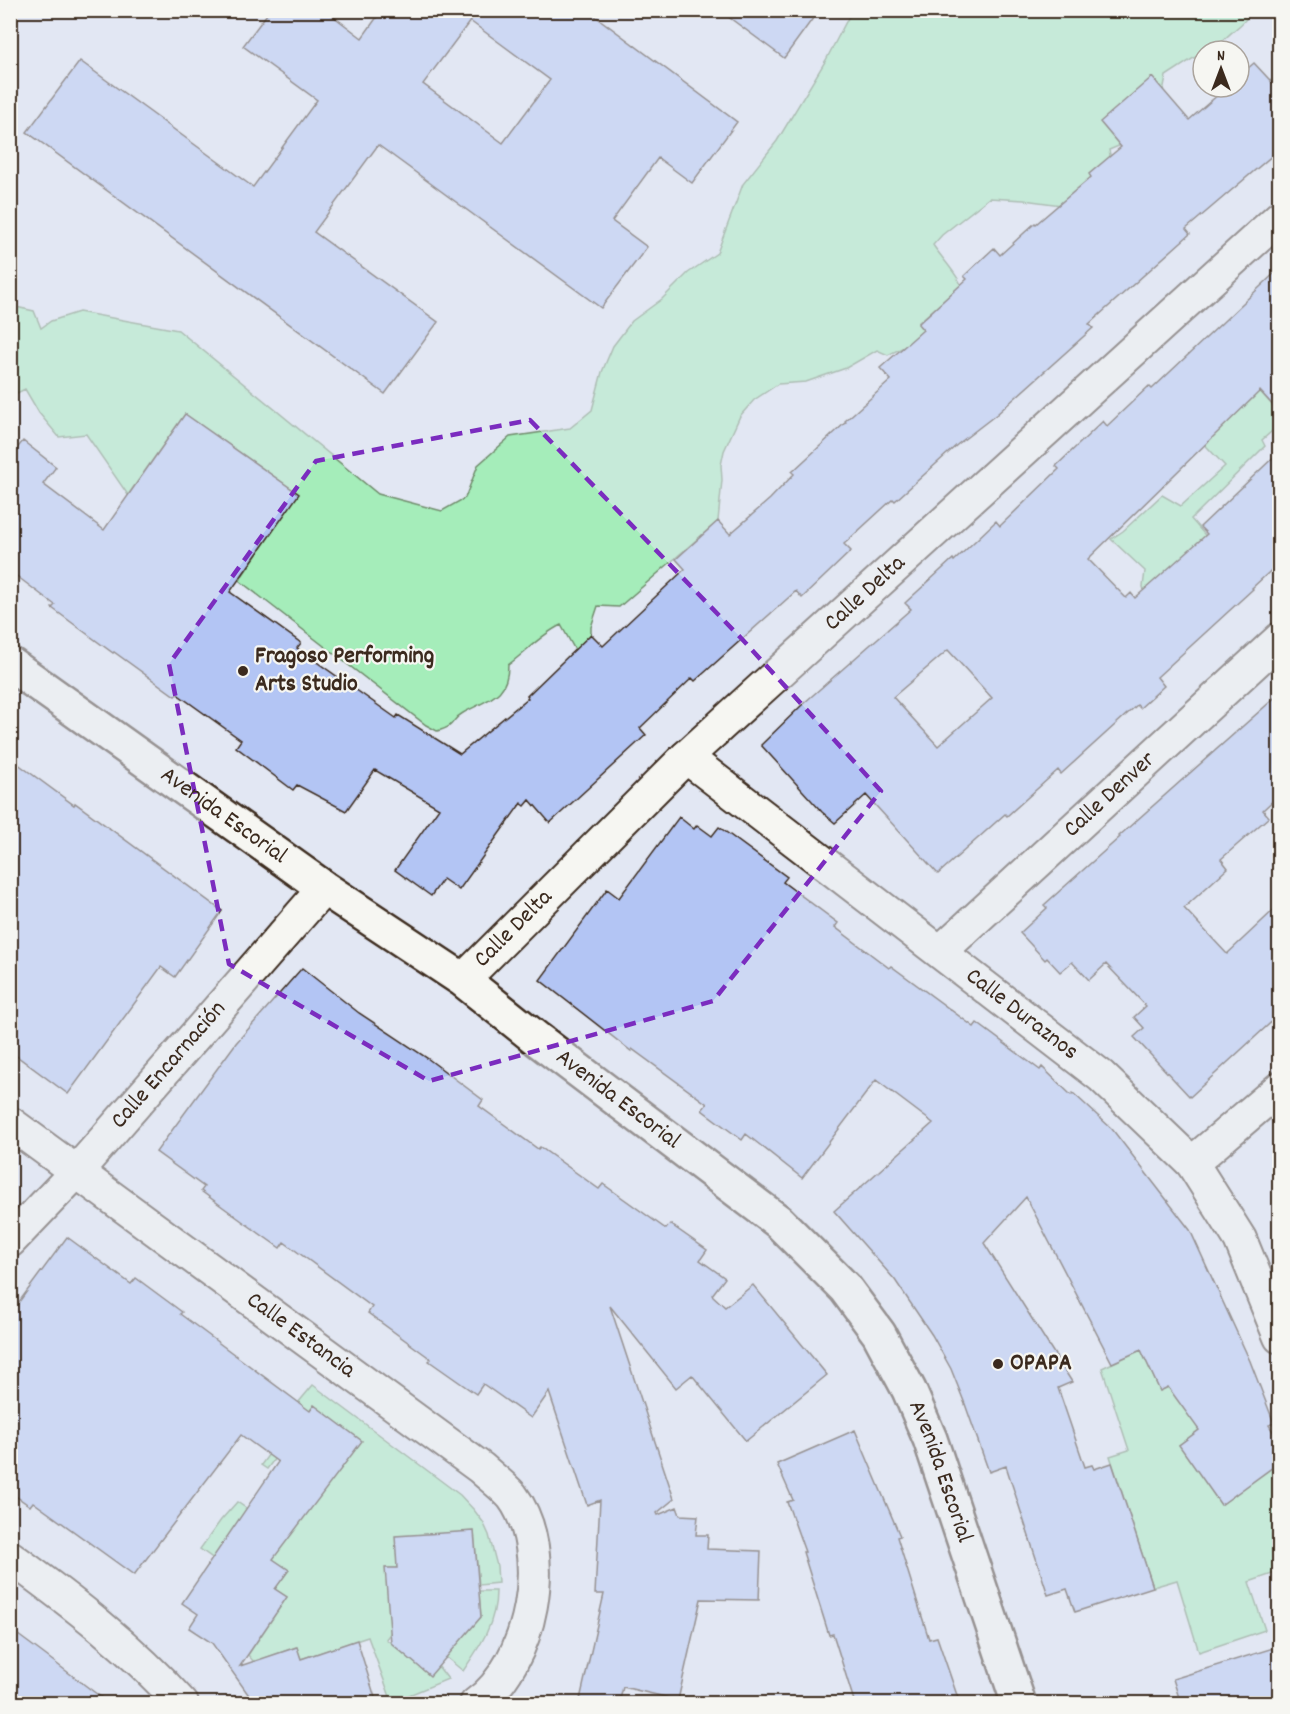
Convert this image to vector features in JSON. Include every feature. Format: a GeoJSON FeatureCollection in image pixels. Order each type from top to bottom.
{"type":"FeatureCollection","features":[{"type":"Feature","properties":{"kind":"street","name":"Calle Delta"},"geometry":{"type":"LineString","coordinates":[[462,980],[686,756],[1280,217]]}},
{"type":"Feature","properties":{"kind":"street","name":"Calle Denver"},"geometry":{"type":"LineString","coordinates":[[941,951],[1280,639]]}},
{"type":"Feature","properties":{"kind":"street","name":"Avenida Escorial"},"geometry":{"type":"LineString","coordinates":[[10,664],[324,888],[462,980],[779,1222],[845,1288],[879,1334],[909,1390],[930,1439],[1019,1704]]}},
{"type":"Feature","properties":{"kind":"street","name":"Calle Duraznos"},"geometry":{"type":"LineString","coordinates":[[686,756],[1101,1076],[1192,1163],[1240,1239],[1280,1337]]}},
{"type":"Feature","properties":{"kind":"street","name":"Calle Encarnación"},"geometry":{"type":"LineString","coordinates":[[10,1241],[77,1171],[324,888]]}},
{"type":"Feature","properties":{"kind":"street"},"geometry":{"type":"LineString","coordinates":[[1192,1163],[1280,1088]]}},
{"type":"Feature","properties":{"kind":"street","name":"Calle Estancia"},"geometry":{"type":"LineString","coordinates":[[10,1123],[482,1468],[512,1497],[524,1521],[532,1550],[533,1586],[529,1622],[517,1654],[498,1685],[476,1704]]}},
{"type":"Feature","properties":{"kind":"street"},"geometry":{"type":"LineString","coordinates":[[10,1557],[81,1609],[123,1644],[182,1704]]}},
{"type":"Feature","properties":{"kind":"highlighted area"},"geometry":{"type":"Polygon","coordinates":[[[530,420],[741,638],[881,791],[713,1001],[429,1081],[229,964],[169,664],[316,461],[530,420]]]}},
{"type":"Feature","properties":{"kind":"green space"},"geometry":{"type":"Polygon","coordinates":[[[855,11],[1252,11],[1246,20],[1225,39],[1191,39],[1191,60],[1166,76],[1160,108],[1133,140],[1109,150],[1113,169],[1076,207],[989,198],[942,235],[933,245],[961,285],[918,323],[928,335],[888,355],[877,350],[846,368],[806,382],[778,384],[754,400],[740,416],[724,451],[718,521],[619,607],[598,606],[591,634],[575,650],[561,625],[553,629],[508,665],[507,676],[500,691],[459,716],[451,725],[443,729],[437,731],[426,725],[240,581],[298,494],[185,414],[128,495],[86,434],[59,437],[39,413],[25,389],[11,396],[11,306],[34,311],[41,328],[51,321],[79,312],[178,330],[378,494],[442,511],[465,498],[478,465],[510,437],[570,428],[592,410],[602,372],[613,346],[632,321],[662,299],[688,273],[717,253],[743,184],[777,141],[826,60],[848,18],[855,11]]]}},
{"type":"Feature","properties":{"kind":"green space"},"geometry":{"type":"Polygon","coordinates":[[[1221,347],[1279,413],[1279,425],[1262,440],[1265,446],[1191,519],[1238,573],[1149,604],[1143,587],[1145,571],[1111,539],[1162,495],[1181,506],[1225,466],[1192,431],[1224,425],[1254,397],[1211,352],[1221,347]]]}},
{"type":"Feature","properties":{"kind":"green space"},"geometry":{"type":"Polygon","coordinates":[[[1141,1350],[1160,1391],[1244,1353],[1199,1430],[1179,1445],[1221,1505],[1279,1462],[1279,1519],[1272,1535],[1275,1573],[1249,1582],[1265,1630],[1199,1652],[1177,1580],[1153,1587],[1110,1456],[1129,1450],[1102,1368],[1141,1350]]]}},
{"type":"Feature","properties":{"kind":"green space"},"geometry":{"type":"Polygon","coordinates":[[[313,1385],[460,1495],[483,1522],[497,1566],[498,1583],[479,1585],[474,1531],[396,1537],[397,1568],[386,1568],[398,1623],[386,1639],[429,1675],[438,1666],[448,1679],[392,1702],[368,1637],[301,1659],[296,1647],[265,1658],[259,1668],[248,1655],[287,1597],[275,1589],[288,1570],[214,1559],[200,1549],[237,1502],[265,1521],[361,1441],[314,1405],[267,1469],[261,1465],[303,1407],[298,1403],[313,1385]]]}},
{"type":"Feature","properties":{"kind":"green space"},"geometry":{"type":"Polygon","coordinates":[[[479,1591],[496,1591],[493,1613],[481,1643],[463,1671],[446,1657],[481,1617],[479,1591]]]}},
{"type":"Feature","properties":{"kind":"building"},"geometry":{"type":"Polygon","coordinates":[[[270,10],[325,10],[362,38],[382,10],[587,10],[737,122],[692,183],[658,158],[612,221],[647,247],[601,308],[378,145],[314,232],[438,322],[385,394],[27,132],[80,61],[253,187],[317,100],[243,46],[270,10]],[[470,21],[423,84],[503,143],[550,80],[470,21]]]}},
{"type":"Feature","properties":{"kind":"building"},"geometry":{"type":"Polygon","coordinates":[[[719,10],[819,10],[784,58],[719,10]]]}},
{"type":"Feature","properties":{"kind":"building"},"geometry":{"type":"Polygon","coordinates":[[[1254,63],[1280,91],[1280,149],[1186,229],[1190,234],[1089,324],[1093,328],[997,414],[958,444],[895,501],[893,499],[844,544],[851,551],[802,598],[796,591],[695,681],[692,678],[640,728],[646,735],[550,823],[530,800],[525,806],[521,803],[459,890],[443,879],[431,896],[395,870],[439,808],[375,770],[346,811],[297,785],[293,790],[236,747],[241,740],[177,694],[175,696],[113,653],[52,608],[55,605],[10,571],[10,457],[23,441],[56,467],[43,484],[104,530],[185,414],[299,494],[230,592],[301,643],[297,648],[396,718],[398,715],[460,754],[528,698],[527,696],[591,634],[603,646],[685,569],[676,559],[718,521],[730,534],[770,499],[794,474],[792,472],[891,380],[880,368],[923,330],[918,324],[967,279],[964,276],[994,248],[1000,255],[1091,177],[1089,174],[1121,147],[1100,122],[1152,77],[1189,120],[1213,99],[1251,99],[1251,66],[1254,63]]]}},
{"type":"Feature","properties":{"kind":"building"},"geometry":{"type":"Polygon","coordinates":[[[1280,268],[1280,413],[1260,391],[1088,559],[1126,598],[1131,593],[1135,598],[1207,534],[1200,527],[1280,451],[1280,562],[1157,677],[1164,686],[1140,708],[1137,705],[1061,774],[1058,770],[938,874],[866,795],[835,823],[822,812],[761,745],[804,703],[911,609],[905,603],[953,559],[954,561],[996,521],[1000,526],[1059,469],[1056,466],[1103,421],[1107,426],[1149,386],[1152,389],[1280,268]],[[948,650],[893,697],[938,746],[992,698],[948,650]]]}},
{"type":"Feature","properties":{"kind":"building"},"geometry":{"type":"Polygon","coordinates":[[[1280,693],[1280,794],[1263,810],[1269,817],[1221,859],[1228,868],[1184,908],[1227,954],[1280,904],[1280,1014],[1190,1097],[1134,1037],[1144,1028],[1134,1017],[1146,1006],[1106,964],[1089,980],[1072,962],[1060,972],[1047,958],[1045,960],[1020,933],[1047,908],[1044,905],[1280,693]]]}},
{"type":"Feature","properties":{"kind":"building"},"geometry":{"type":"Polygon","coordinates":[[[10,758],[222,911],[175,977],[161,967],[68,1094],[10,1051],[10,758]]]}},
{"type":"Feature","properties":{"kind":"building"},"geometry":{"type":"Polygon","coordinates":[[[679,817],[694,829],[697,825],[712,836],[719,827],[787,877],[783,882],[838,923],[835,927],[889,968],[891,966],[974,1027],[977,1023],[1040,1070],[1042,1067],[1112,1129],[1190,1230],[1250,1361],[1274,1423],[1269,1425],[1280,1443],[1280,1462],[1221,1505],[1179,1445],[1199,1430],[1168,1387],[1160,1391],[1141,1350],[1112,1363],[1026,1197],[984,1243],[1072,1382],[1058,1388],[1085,1467],[1092,1465],[1094,1469],[1112,1463],[1153,1587],[1075,1612],[1067,1589],[1048,1595],[1006,1466],[989,1472],[951,1369],[932,1335],[895,1280],[834,1211],[933,1123],[876,1080],[802,1178],[746,1134],[742,1140],[702,1110],[707,1104],[632,1049],[631,1051],[540,980],[607,889],[619,898],[679,817]]]}},
{"type":"Feature","properties":{"kind":"building"},"geometry":{"type":"Polygon","coordinates":[[[302,968],[359,1013],[427,1058],[483,1100],[479,1106],[538,1149],[540,1147],[599,1189],[603,1184],[666,1229],[670,1224],[707,1250],[700,1260],[725,1278],[712,1295],[725,1307],[753,1285],[827,1375],[746,1441],[692,1375],[676,1388],[610,1306],[674,1499],[657,1513],[658,1515],[677,1507],[680,1515],[698,1516],[696,1535],[708,1535],[707,1549],[761,1551],[759,1600],[701,1599],[678,1700],[623,1687],[619,1704],[579,1704],[604,1594],[595,1594],[600,1500],[587,1505],[549,1392],[531,1418],[483,1384],[476,1394],[429,1361],[431,1359],[368,1313],[372,1307],[284,1242],[280,1248],[242,1221],[201,1191],[204,1187],[156,1152],[236,1043],[302,968]]]}},
{"type":"Feature","properties":{"kind":"building"},"geometry":{"type":"Polygon","coordinates":[[[67,1237],[131,1284],[136,1278],[182,1312],[180,1314],[310,1411],[314,1405],[362,1441],[273,1559],[289,1570],[275,1589],[287,1597],[240,1666],[297,1647],[301,1659],[357,1640],[377,1704],[255,1704],[212,1643],[189,1628],[198,1614],[182,1603],[278,1462],[241,1435],[134,1575],[33,1502],[30,1506],[10,1492],[10,1314],[67,1237]]]}},
{"type":"Feature","properties":{"kind":"building"},"geometry":{"type":"Polygon","coordinates":[[[855,1430],[900,1536],[897,1537],[929,1639],[937,1637],[960,1704],[855,1704],[833,1634],[829,1635],[803,1552],[805,1552],[787,1502],[793,1500],[777,1464],[855,1430]]]}},
{"type":"Feature","properties":{"kind":"building"},"geometry":{"type":"Polygon","coordinates":[[[474,1531],[481,1617],[430,1676],[391,1643],[385,1568],[397,1568],[395,1536],[474,1531]]]}},
{"type":"Feature","properties":{"kind":"building"},"geometry":{"type":"Polygon","coordinates":[[[10,1629],[37,1649],[110,1704],[10,1704],[10,1629]]]}},
{"type":"Feature","properties":{"kind":"building"},"geometry":{"type":"Polygon","coordinates":[[[1280,1646],[1280,1704],[1181,1704],[1173,1679],[1280,1646]]]}},
{"type":"Feature","properties":{"kind":"place","name":"Fragoso Performing Arts Studio"},"geometry":{"type":"Point","coordinates":[243,671]}},
{"type":"Feature","properties":{"kind":"place","name":"OPAPA"},"geometry":{"type":"Point","coordinates":[998,1364]}}]}
